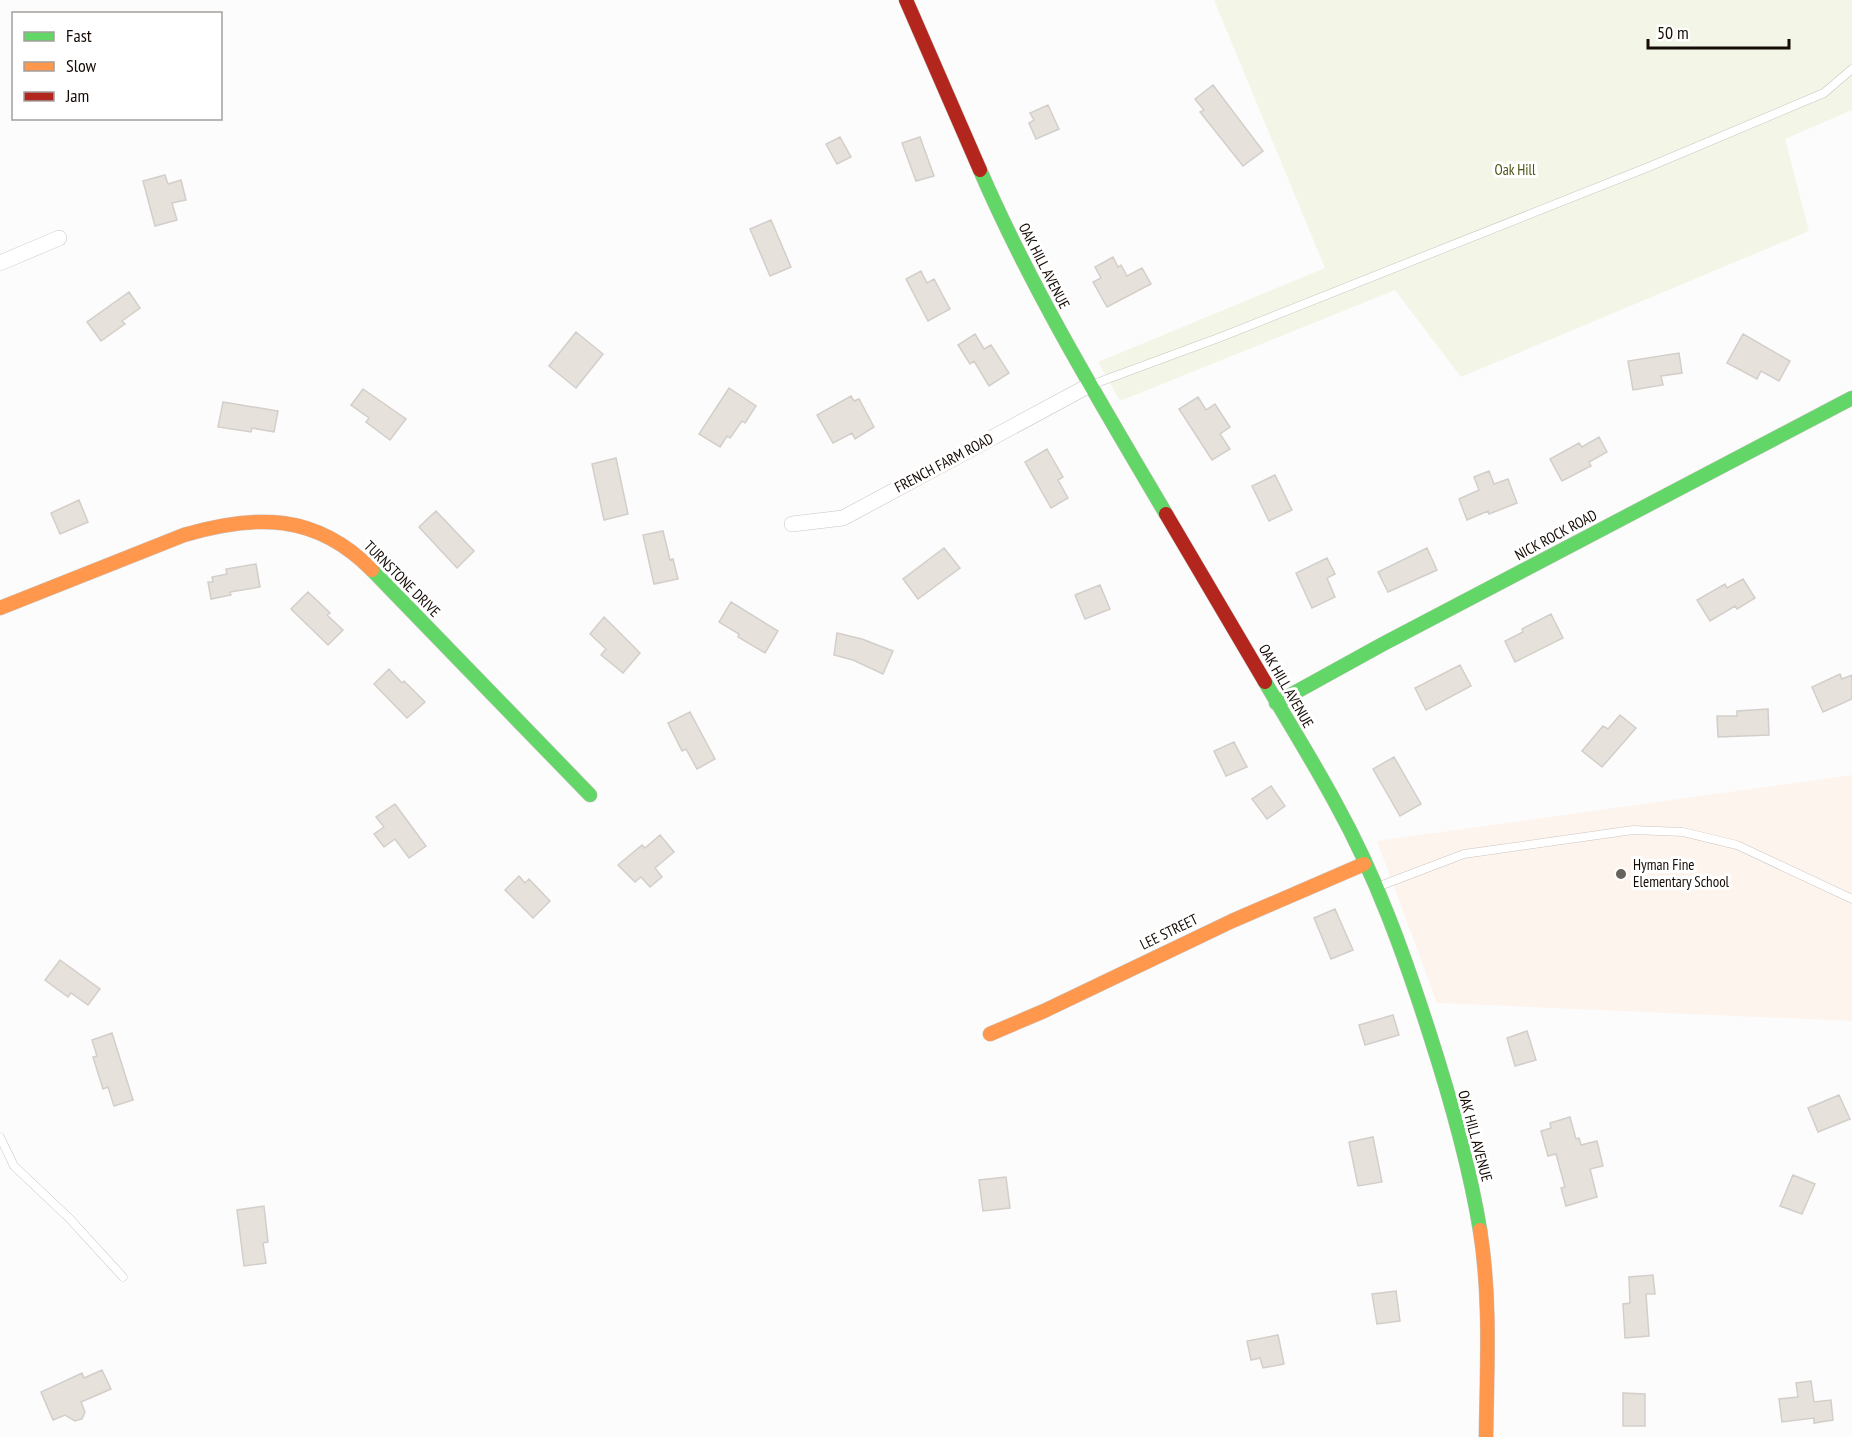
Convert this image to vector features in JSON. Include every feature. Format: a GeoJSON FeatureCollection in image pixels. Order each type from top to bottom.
{"type":"FeatureCollection","features":[{"type":"Feature","properties":{"kind":"street","name":"OAK HILL AVENUE"},"geometry":{"type":"LineString","coordinates":[[906,0],[993,202],[1038,291],[1090,385],[1337,805],[1376,887],[1410,973],[1441,1070],[1473,1189],[1486,1269],[1488,1335],[1486,1437]]}},
{"type":"Feature","properties":{"kind":"street"},"geometry":{"type":"LineString","coordinates":[[0,263],[59,238]]}},
{"type":"Feature","properties":{"kind":"street","name":"FRENCH FARM ROAD"},"geometry":{"type":"LineString","coordinates":[[792,524],[843,518],[1090,385]]}},
{"type":"Feature","properties":{"kind":"street","name":"NICK ROCK ROAD"},"geometry":{"type":"LineString","coordinates":[[1276,703],[1383,644],[1852,398]]}},
{"type":"Feature","properties":{"kind":"street","name":"TURNSTONE DRIVE"},"geometry":{"type":"LineString","coordinates":[[0,608],[200,528],[225,522],[251,520],[313,530],[342,544],[359,557],[590,795]]}},
{"type":"Feature","properties":{"kind":"street","name":"LEE STREET"},"geometry":{"type":"LineString","coordinates":[[990,1034],[1044,1011],[1232,921],[1364,864]]}},
{"type":"Feature","properties":{"kind":"lane"},"geometry":{"type":"LineString","coordinates":[[1090,385],[1221,337],[1682,153],[1824,93],[1852,69]]}},
{"type":"Feature","properties":{"kind":"lane"},"geometry":{"type":"LineString","coordinates":[[1376,887],[1464,854],[1633,830],[1683,832],[1737,845],[1852,899]]}},
{"type":"Feature","properties":{"kind":"lane"},"geometry":{"type":"LineString","coordinates":[[0,1137],[14,1166],[69,1218],[123,1277]]}},
{"type":"Feature","properties":{"kind":"shaded area","name":"Hyman Fine Elementary School"},"geometry":{"type":"Polygon","coordinates":[[[1852,775],[1852,1021],[1437,1003],[1377,841],[1852,775]]]}},
{"type":"Feature","properties":{"kind":"green space","name":"Oak Hill"},"geometry":{"type":"Polygon","coordinates":[[[1214,0],[1852,0],[1852,110],[1785,139],[1809,231],[1461,377],[1395,290],[1120,401],[1098,362],[1325,268],[1214,0]]]}},
{"type":"Feature","properties":{"kind":"building"},"geometry":{"type":"Polygon","coordinates":[[[1213,85],[1263,151],[1243,166],[1200,112],[1204,110],[1195,99],[1213,85]]]}},
{"type":"Feature","properties":{"kind":"building"},"geometry":{"type":"Polygon","coordinates":[[[1048,105],[1059,129],[1036,139],[1029,123],[1034,120],[1030,113],[1048,105]]]}},
{"type":"Feature","properties":{"kind":"building"},"geometry":{"type":"Polygon","coordinates":[[[840,137],[851,157],[837,164],[826,144],[840,137]]]}},
{"type":"Feature","properties":{"kind":"building"},"geometry":{"type":"Polygon","coordinates":[[[920,137],[934,176],[916,181],[902,143],[920,137]]]}},
{"type":"Feature","properties":{"kind":"building"},"geometry":{"type":"Polygon","coordinates":[[[165,175],[168,184],[181,180],[186,200],[172,203],[177,220],[155,226],[143,181],[165,175]]]}},
{"type":"Feature","properties":{"kind":"building"},"geometry":{"type":"Polygon","coordinates":[[[771,220],[791,267],[770,276],[750,229],[771,220]]]}},
{"type":"Feature","properties":{"kind":"building"},"geometry":{"type":"Polygon","coordinates":[[[1113,257],[1118,267],[1121,265],[1127,276],[1142,268],[1151,284],[1107,307],[1093,282],[1101,278],[1095,267],[1113,257]]]}},
{"type":"Feature","properties":{"kind":"building"},"geometry":{"type":"Polygon","coordinates":[[[921,271],[927,283],[934,279],[950,309],[928,321],[906,279],[921,271]]]}},
{"type":"Feature","properties":{"kind":"building"},"geometry":{"type":"Polygon","coordinates":[[[129,292],[140,308],[122,321],[125,324],[101,341],[87,322],[129,292]]]}},
{"type":"Feature","properties":{"kind":"building"},"geometry":{"type":"Polygon","coordinates":[[[576,332],[603,354],[576,388],[549,366],[576,332]]]}},
{"type":"Feature","properties":{"kind":"building"},"geometry":{"type":"Polygon","coordinates":[[[975,334],[984,349],[991,345],[1009,373],[989,386],[974,361],[970,364],[958,345],[975,334]]]}},
{"type":"Feature","properties":{"kind":"building"},"geometry":{"type":"Polygon","coordinates":[[[1743,334],[1790,361],[1779,381],[1761,371],[1757,379],[1727,363],[1743,334]]]}},
{"type":"Feature","properties":{"kind":"building"},"geometry":{"type":"Polygon","coordinates":[[[1679,353],[1682,373],[1661,376],[1663,385],[1633,390],[1628,361],[1679,353]]]}},
{"type":"Feature","properties":{"kind":"building"},"geometry":{"type":"Polygon","coordinates":[[[729,388],[756,406],[745,423],[742,421],[730,438],[727,436],[720,447],[699,434],[729,388]]]}},
{"type":"Feature","properties":{"kind":"building"},"geometry":{"type":"Polygon","coordinates":[[[363,389],[406,419],[390,440],[366,422],[369,418],[351,405],[363,389]]]}},
{"type":"Feature","properties":{"kind":"building"},"geometry":{"type":"Polygon","coordinates":[[[851,396],[854,401],[859,399],[874,427],[855,439],[852,433],[833,443],[817,415],[851,396]]]}},
{"type":"Feature","properties":{"kind":"building"},"geometry":{"type":"Polygon","coordinates":[[[1198,397],[1206,410],[1215,404],[1230,427],[1220,434],[1230,449],[1212,460],[1179,409],[1198,397]]]}},
{"type":"Feature","properties":{"kind":"building"},"geometry":{"type":"Polygon","coordinates":[[[223,402],[278,411],[274,432],[252,428],[251,432],[218,427],[223,402]]]}},
{"type":"Feature","properties":{"kind":"building"},"geometry":{"type":"Polygon","coordinates":[[[1599,437],[1607,452],[1589,462],[1591,466],[1562,481],[1550,459],[1579,443],[1582,447],[1599,437]]]}},
{"type":"Feature","properties":{"kind":"building"},"geometry":{"type":"Polygon","coordinates":[[[1047,449],[1063,477],[1058,480],[1068,498],[1051,508],[1025,462],[1047,449]]]}},
{"type":"Feature","properties":{"kind":"building"},"geometry":{"type":"Polygon","coordinates":[[[616,458],[628,514],[604,520],[592,464],[616,458]]]}},
{"type":"Feature","properties":{"kind":"building"},"geometry":{"type":"Polygon","coordinates":[[[1489,471],[1494,484],[1508,479],[1517,503],[1467,520],[1459,499],[1479,490],[1474,477],[1489,471]]]}},
{"type":"Feature","properties":{"kind":"building"},"geometry":{"type":"Polygon","coordinates":[[[1275,475],[1292,510],[1269,521],[1252,486],[1275,475]]]}},
{"type":"Feature","properties":{"kind":"building"},"geometry":{"type":"Polygon","coordinates":[[[79,500],[88,522],[60,534],[51,513],[79,500]]]}},
{"type":"Feature","properties":{"kind":"building"},"geometry":{"type":"Polygon","coordinates":[[[436,511],[474,551],[457,568],[419,527],[436,511]]]}},
{"type":"Feature","properties":{"kind":"building"},"geometry":{"type":"Polygon","coordinates":[[[663,531],[670,560],[673,559],[678,579],[654,584],[643,535],[663,531]]]}},
{"type":"Feature","properties":{"kind":"building"},"geometry":{"type":"Polygon","coordinates":[[[944,548],[960,568],[918,599],[903,579],[944,548]]]}},
{"type":"Feature","properties":{"kind":"building"},"geometry":{"type":"Polygon","coordinates":[[[1427,548],[1437,570],[1388,592],[1378,572],[1427,548]]]}},
{"type":"Feature","properties":{"kind":"building"},"geometry":{"type":"Polygon","coordinates":[[[1327,558],[1335,574],[1327,578],[1335,597],[1312,608],[1296,573],[1327,558]]]}},
{"type":"Feature","properties":{"kind":"building"},"geometry":{"type":"Polygon","coordinates":[[[256,564],[260,587],[230,592],[231,595],[211,599],[208,582],[213,582],[212,577],[227,574],[226,569],[256,564]]]}},
{"type":"Feature","properties":{"kind":"building"},"geometry":{"type":"Polygon","coordinates":[[[1743,579],[1755,598],[1737,609],[1735,606],[1710,621],[1697,600],[1725,584],[1727,588],[1743,579]]]}},
{"type":"Feature","properties":{"kind":"building"},"geometry":{"type":"Polygon","coordinates":[[[1100,585],[1110,609],[1085,619],[1075,595],[1100,585]]]}},
{"type":"Feature","properties":{"kind":"building"},"geometry":{"type":"Polygon","coordinates":[[[308,592],[330,613],[327,615],[343,630],[328,645],[291,609],[308,592]]]}},
{"type":"Feature","properties":{"kind":"building"},"geometry":{"type":"Polygon","coordinates":[[[731,602],[778,631],[765,653],[738,637],[739,634],[719,622],[731,602]]]}},
{"type":"Feature","properties":{"kind":"building"},"geometry":{"type":"Polygon","coordinates":[[[1551,614],[1563,638],[1515,662],[1505,641],[1551,614]]]}},
{"type":"Feature","properties":{"kind":"building"},"geometry":{"type":"Polygon","coordinates":[[[604,617],[640,653],[623,673],[601,655],[606,649],[590,634],[604,617]]]}},
{"type":"Feature","properties":{"kind":"building"},"geometry":{"type":"Polygon","coordinates":[[[837,633],[862,639],[893,651],[883,674],[853,660],[834,655],[837,633]]]}},
{"type":"Feature","properties":{"kind":"building"},"geometry":{"type":"Polygon","coordinates":[[[1460,665],[1471,686],[1426,710],[1415,688],[1460,665]]]}},
{"type":"Feature","properties":{"kind":"building"},"geometry":{"type":"Polygon","coordinates":[[[389,669],[425,702],[407,718],[374,684],[389,669]]]}},
{"type":"Feature","properties":{"kind":"building"},"geometry":{"type":"Polygon","coordinates":[[[1840,674],[1842,679],[1852,675],[1852,699],[1823,712],[1812,687],[1840,674]]]}},
{"type":"Feature","properties":{"kind":"building"},"geometry":{"type":"Polygon","coordinates":[[[1768,709],[1769,735],[1718,737],[1717,716],[1737,716],[1737,711],[1768,709]]]}},
{"type":"Feature","properties":{"kind":"building"},"geometry":{"type":"Polygon","coordinates":[[[690,712],[715,759],[697,769],[686,749],[682,751],[668,723],[690,712]]]}},
{"type":"Feature","properties":{"kind":"building"},"geometry":{"type":"Polygon","coordinates":[[[1620,715],[1636,728],[1602,767],[1582,751],[1603,726],[1608,729],[1620,715]]]}},
{"type":"Feature","properties":{"kind":"building"},"geometry":{"type":"Polygon","coordinates":[[[1234,742],[1247,767],[1226,776],[1214,751],[1234,742]]]}},
{"type":"Feature","properties":{"kind":"building"},"geometry":{"type":"Polygon","coordinates":[[[1394,757],[1421,804],[1400,816],[1373,769],[1394,757]]]}},
{"type":"Feature","properties":{"kind":"building"},"geometry":{"type":"Polygon","coordinates":[[[1271,786],[1285,806],[1267,819],[1252,799],[1271,786]]]}},
{"type":"Feature","properties":{"kind":"building"},"geometry":{"type":"Polygon","coordinates":[[[395,804],[426,846],[409,858],[395,839],[384,847],[374,834],[384,827],[376,817],[395,804]]]}},
{"type":"Feature","properties":{"kind":"building"},"geometry":{"type":"Polygon","coordinates":[[[660,835],[674,852],[655,868],[662,877],[650,887],[641,877],[635,882],[618,865],[642,845],[645,848],[660,835]]]}},
{"type":"Feature","properties":{"kind":"building"},"geometry":{"type":"Polygon","coordinates":[[[519,876],[525,883],[529,879],[550,901],[533,918],[505,890],[519,876]]]}},
{"type":"Feature","properties":{"kind":"building"},"geometry":{"type":"Polygon","coordinates":[[[1335,909],[1353,950],[1331,959],[1314,918],[1335,909]]]}},
{"type":"Feature","properties":{"kind":"building"},"geometry":{"type":"Polygon","coordinates":[[[60,960],[100,989],[88,1005],[71,993],[68,997],[45,980],[60,960]]]}},
{"type":"Feature","properties":{"kind":"building"},"geometry":{"type":"Polygon","coordinates":[[[1393,1015],[1399,1035],[1365,1045],[1359,1025],[1393,1015]]]}},
{"type":"Feature","properties":{"kind":"building"},"geometry":{"type":"Polygon","coordinates":[[[1527,1031],[1536,1060],[1515,1066],[1507,1038],[1527,1031]]]}},
{"type":"Feature","properties":{"kind":"building"},"geometry":{"type":"Polygon","coordinates":[[[112,1033],[133,1100],[114,1106],[108,1087],[103,1089],[93,1057],[97,1056],[92,1040],[112,1033]]]}},
{"type":"Feature","properties":{"kind":"building"},"geometry":{"type":"Polygon","coordinates":[[[1839,1095],[1850,1119],[1818,1132],[1808,1108],[1839,1095]]]}},
{"type":"Feature","properties":{"kind":"building"},"geometry":{"type":"Polygon","coordinates":[[[1570,1117],[1576,1139],[1579,1138],[1581,1145],[1597,1141],[1603,1166],[1590,1169],[1597,1197],[1566,1206],[1561,1188],[1565,1187],[1556,1154],[1548,1156],[1541,1131],[1551,1128],[1550,1123],[1570,1117]]]}},
{"type":"Feature","properties":{"kind":"building"},"geometry":{"type":"Polygon","coordinates":[[[1373,1137],[1382,1182],[1358,1186],[1349,1142],[1373,1137]]]}},
{"type":"Feature","properties":{"kind":"building"},"geometry":{"type":"Polygon","coordinates":[[[1793,1175],[1815,1184],[1802,1214],[1780,1206],[1793,1175]]]}},
{"type":"Feature","properties":{"kind":"building"},"geometry":{"type":"Polygon","coordinates":[[[1006,1177],[1010,1208],[983,1211],[979,1180],[1006,1177]]]}},
{"type":"Feature","properties":{"kind":"building"},"geometry":{"type":"Polygon","coordinates":[[[264,1206],[268,1242],[263,1243],[266,1263],[244,1266],[237,1210],[264,1206]]]}},
{"type":"Feature","properties":{"kind":"building"},"geometry":{"type":"Polygon","coordinates":[[[1653,1275],[1655,1294],[1646,1294],[1649,1336],[1625,1338],[1623,1304],[1630,1303],[1629,1277],[1653,1275]]]}},
{"type":"Feature","properties":{"kind":"building"},"geometry":{"type":"Polygon","coordinates":[[[1396,1291],[1400,1321],[1377,1324],[1372,1294],[1396,1291]]]}},
{"type":"Feature","properties":{"kind":"building"},"geometry":{"type":"Polygon","coordinates":[[[1278,1335],[1284,1364],[1263,1368],[1260,1358],[1251,1360],[1247,1341],[1278,1335]]]}},
{"type":"Feature","properties":{"kind":"building"},"geometry":{"type":"Polygon","coordinates":[[[102,1370],[111,1389],[81,1402],[85,1412],[82,1419],[75,1421],[65,1415],[53,1420],[41,1392],[82,1373],[84,1378],[102,1370]]]}},
{"type":"Feature","properties":{"kind":"building"},"geometry":{"type":"Polygon","coordinates":[[[1811,1381],[1814,1402],[1831,1400],[1833,1420],[1814,1423],[1814,1418],[1782,1422],[1779,1399],[1798,1397],[1796,1383],[1811,1381]]]}},
{"type":"Feature","properties":{"kind":"building"},"geometry":{"type":"Polygon","coordinates":[[[1623,1393],[1645,1394],[1645,1426],[1623,1426],[1623,1393]]]}},
{"type":"Feature","properties":{"kind":"traffic: fast"},"geometry":{"type":"LineString","coordinates":[[980,170],[1044,302],[1166,514]]}},
{"type":"Feature","properties":{"kind":"traffic: fast"},"geometry":{"type":"LineString","coordinates":[[1276,703],[1383,644],[1852,398]]}},
{"type":"Feature","properties":{"kind":"traffic: fast"},"geometry":{"type":"LineString","coordinates":[[372,570],[590,795]]}},
{"type":"Feature","properties":{"kind":"traffic: fast"},"geometry":{"type":"LineString","coordinates":[[1265,682],[1319,773],[1350,831],[1388,916],[1444,1081],[1465,1155],[1480,1230]]}},
{"type":"Feature","properties":{"kind":"traffic: slow"},"geometry":{"type":"LineString","coordinates":[[0,608],[184,535],[236,524],[284,523],[307,528],[351,551],[372,570]]}},
{"type":"Feature","properties":{"kind":"traffic: slow"},"geometry":{"type":"LineString","coordinates":[[990,1034],[1044,1011],[1232,921],[1364,864]]}},
{"type":"Feature","properties":{"kind":"traffic: slow"},"geometry":{"type":"LineString","coordinates":[[1480,1230],[1487,1308],[1486,1437]]}},
{"type":"Feature","properties":{"kind":"traffic: jam"},"geometry":{"type":"LineString","coordinates":[[906,0],[980,170]]}},
{"type":"Feature","properties":{"kind":"traffic: jam"},"geometry":{"type":"LineString","coordinates":[[1166,514],[1265,682]]}},
{"type":"Feature","properties":{"kind":"place","name":"Hyman Fine Elementary School"},"geometry":{"type":"Point","coordinates":[1621,874]}}]}
